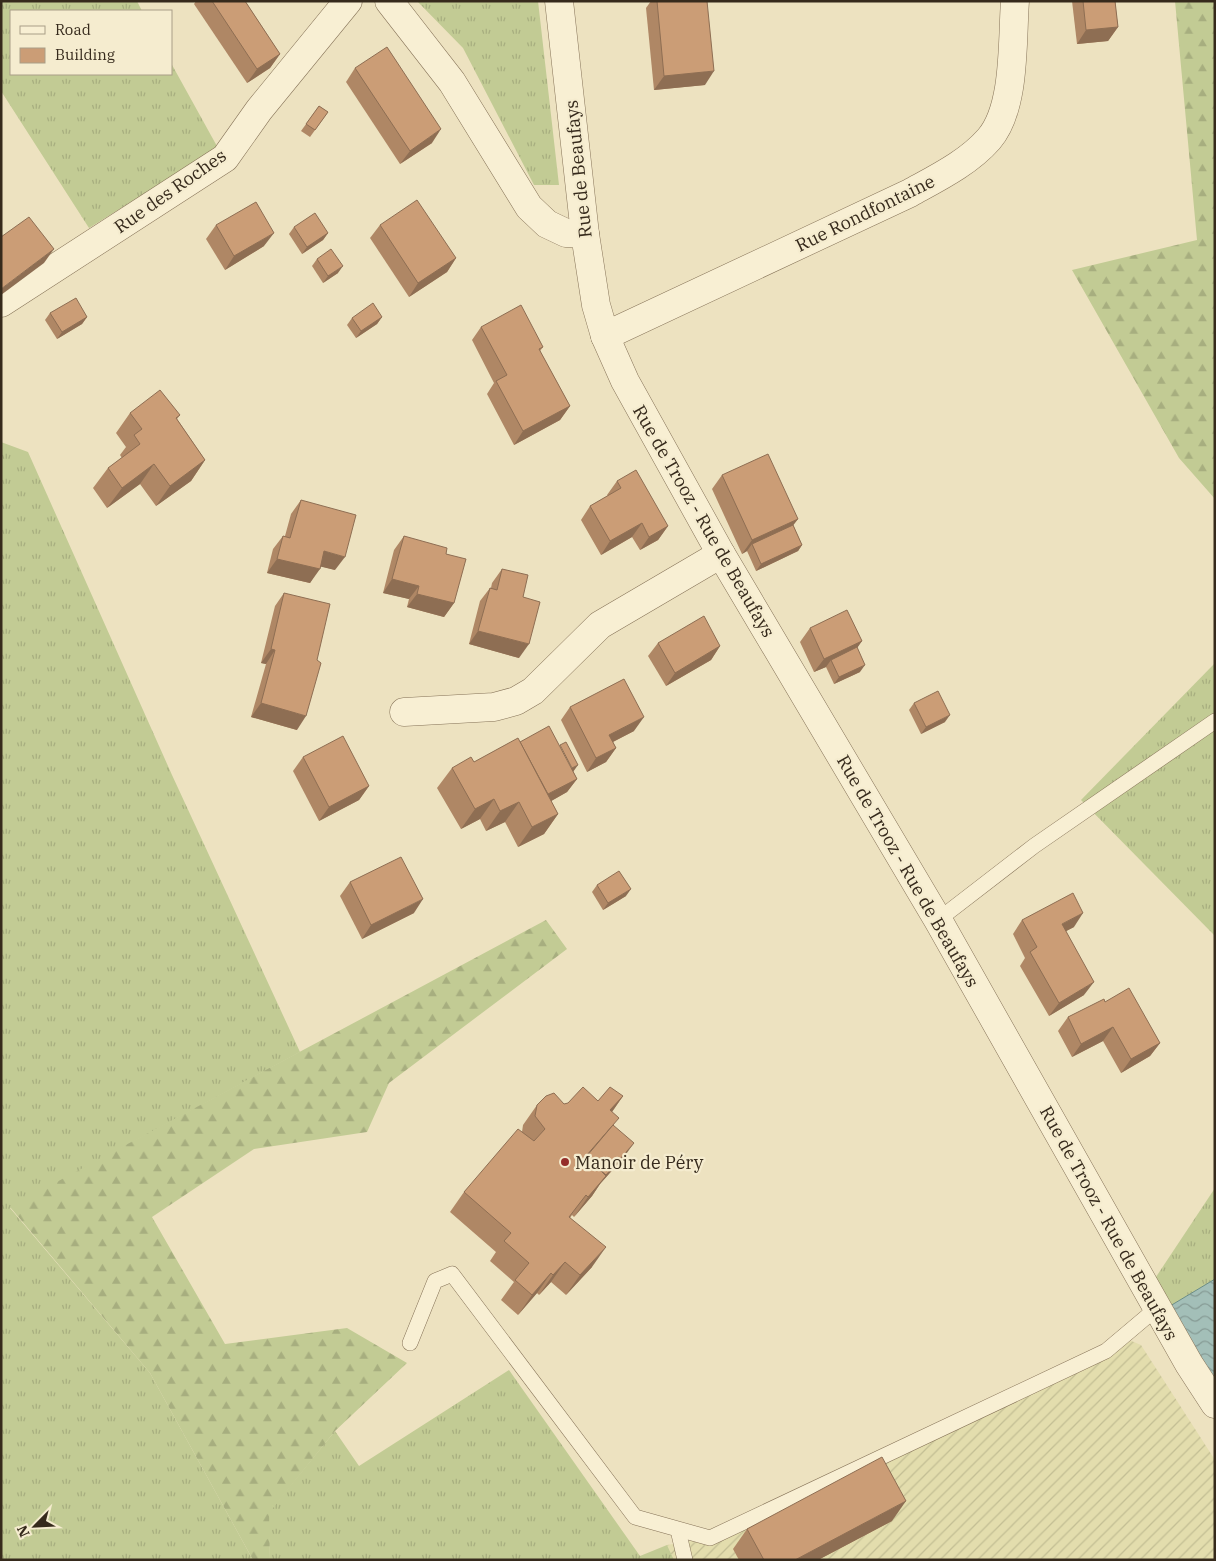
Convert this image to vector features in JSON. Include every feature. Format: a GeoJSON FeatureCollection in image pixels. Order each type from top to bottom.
{"type":"FeatureCollection","features":[{"type":"Feature","properties":{"kind":"street","name":"Rue des Roches"},"geometry":{"type":"LineString","coordinates":[[1,303],[224,158],[259,110],[348,1]]}},
{"type":"Feature","properties":{"kind":"street"},"geometry":{"type":"LineString","coordinates":[[389,1],[452,82],[529,207],[547,224],[566,232],[585,234]]}},
{"type":"Feature","properties":{"kind":"street","name":"Rue de Beaufays"},"geometry":{"type":"LineString","coordinates":[[559,1],[585,234],[596,305],[605,336]]}},
{"type":"Feature","properties":{"kind":"street","name":"Rue Rondfontaine"},"geometry":{"type":"LineString","coordinates":[[605,336],[910,193],[969,157],[990,138],[1002,118],[1010,73],[1014,1]]}},
{"type":"Feature","properties":{"kind":"street","name":"Rue de Trooz - Rue de Beaufays"},"geometry":{"type":"LineString","coordinates":[[605,336],[625,381],[721,554],[938,920],[1157,1308],[1215,1404]]}},
{"type":"Feature","properties":{"kind":"street"},"geometry":{"type":"LineString","coordinates":[[404,712],[494,707],[516,701],[533,691],[600,625],[721,554]]}},
{"type":"Feature","properties":{"kind":"lane"},"geometry":{"type":"LineString","coordinates":[[938,920],[1034,846],[1215,721]]}},
{"type":"Feature","properties":{"kind":"lane"},"geometry":{"type":"LineString","coordinates":[[410,1343],[435,1281],[452,1274],[635,1517],[710,1538],[1106,1351],[1157,1308]]}},
{"type":"Feature","properties":{"kind":"lane"},"geometry":{"type":"LineString","coordinates":[[678,1530],[684,1560]]}},
{"type":"Feature","properties":{"kind":"shaded area"},"geometry":{"type":"Polygon","coordinates":[[[1122,1337],[1141,1345],[1215,1460],[1215,1560],[674,1560],[667,1545],[710,1538],[1122,1337]]]}},
{"type":"Feature","properties":{"kind":"green space"},"geometry":{"type":"Polygon","coordinates":[[[1,1],[137,1],[142,10],[10,10],[10,75],[172,75],[172,65],[218,148],[89,228],[1,91],[1,1]]]}},
{"type":"Feature","properties":{"kind":"green space"},"geometry":{"type":"Polygon","coordinates":[[[417,1],[538,1],[559,185],[534,185],[463,48],[417,1]]]}},
{"type":"Feature","properties":{"kind":"green space"},"geometry":{"type":"Polygon","coordinates":[[[1175,1],[1215,1],[1215,499],[1179,458],[1072,270],[1197,240],[1175,1]]]}},
{"type":"Feature","properties":{"kind":"green space"},"geometry":{"type":"Polygon","coordinates":[[[1,442],[28,452],[172,775],[300,1052],[10,1208],[150,1373],[253,1560],[1,1560],[1,442]]]}},
{"type":"Feature","properties":{"kind":"green space"},"geometry":{"type":"Polygon","coordinates":[[[1215,663],[1215,936],[1081,800],[1215,663]]]}},
{"type":"Feature","properties":{"kind":"green space"},"geometry":{"type":"Polygon","coordinates":[[[546,920],[567,949],[389,1083],[367,1132],[254,1149],[152,1217],[225,1344],[347,1328],[407,1363],[335,1431],[269,1513],[270,1560],[253,1560],[150,1373],[10,1207],[546,920]]]}},
{"type":"Feature","properties":{"kind":"green space"},"geometry":{"type":"Polygon","coordinates":[[[1215,1188],[1215,1279],[1170,1306],[1152,1283],[1215,1188]]]}},
{"type":"Feature","properties":{"kind":"green space"},"geometry":{"type":"Polygon","coordinates":[[[509,1370],[640,1556],[667,1545],[674,1560],[270,1560],[268,1513],[335,1431],[359,1466],[509,1370]]]}},
{"type":"Feature","properties":{"kind":"water"},"geometry":{"type":"Polygon","coordinates":[[[1215,1279],[1215,1380],[1170,1306],[1215,1279]]]}},
{"type":"Feature","properties":{"kind":"building"},"geometry":{"type":"Polygon","coordinates":[[[212,1],[245,1],[280,54],[257,69],[212,1]]]}},
{"type":"Feature","properties":{"kind":"building"},"geometry":{"type":"Polygon","coordinates":[[[657,1],[707,1],[714,71],[664,76],[657,1]]]}},
{"type":"Feature","properties":{"kind":"building"},"geometry":{"type":"Polygon","coordinates":[[[1083,1],[1115,1],[1118,27],[1086,30],[1083,1]]]}},
{"type":"Feature","properties":{"kind":"building"},"geometry":{"type":"Polygon","coordinates":[[[387,47],[441,129],[410,151],[355,68],[387,47]]]}},
{"type":"Feature","properties":{"kind":"building"},"geometry":{"type":"Polygon","coordinates":[[[319,106],[328,112],[315,130],[306,124],[319,106]]]}},
{"type":"Feature","properties":{"kind":"building"},"geometry":{"type":"Polygon","coordinates":[[[417,200],[456,258],[418,283],[380,225],[417,200]]]}},
{"type":"Feature","properties":{"kind":"building"},"geometry":{"type":"Polygon","coordinates":[[[256,202],[274,233],[234,256],[216,225],[256,202]]]}},
{"type":"Feature","properties":{"kind":"building"},"geometry":{"type":"Polygon","coordinates":[[[315,213],[328,233],[307,247],[294,227],[315,213]]]}},
{"type":"Feature","properties":{"kind":"building"},"geometry":{"type":"Polygon","coordinates":[[[29,217],[54,249],[1,289],[1,237],[29,217]]]}},
{"type":"Feature","properties":{"kind":"building"},"geometry":{"type":"Polygon","coordinates":[[[331,249],[343,266],[328,276],[317,259],[331,249]]]}},
{"type":"Feature","properties":{"kind":"building"},"geometry":{"type":"Polygon","coordinates":[[[76,298],[87,317],[62,332],[50,313],[76,298]]]}},
{"type":"Feature","properties":{"kind":"building"},"geometry":{"type":"Polygon","coordinates":[[[373,303],[382,317],[361,331],[352,318],[373,303]]]}},
{"type":"Feature","properties":{"kind":"building"},"geometry":{"type":"Polygon","coordinates":[[[521,305],[543,347],[539,349],[570,406],[523,431],[496,381],[507,375],[481,327],[521,305]]]}},
{"type":"Feature","properties":{"kind":"building"},"geometry":{"type":"Polygon","coordinates":[[[160,390],[180,415],[176,418],[205,460],[170,486],[154,464],[122,488],[108,468],[140,444],[134,435],[142,429],[130,413],[160,390]]]}},
{"type":"Feature","properties":{"kind":"building"},"geometry":{"type":"Polygon","coordinates":[[[768,454],[798,519],[752,540],[722,475],[768,454]]]}},
{"type":"Feature","properties":{"kind":"building"},"geometry":{"type":"Polygon","coordinates":[[[636,470],[668,526],[649,537],[642,523],[610,541],[590,506],[621,488],[617,481],[636,470]]]}},
{"type":"Feature","properties":{"kind":"building"},"geometry":{"type":"Polygon","coordinates":[[[301,500],[356,515],[345,557],[324,551],[320,569],[277,559],[283,536],[290,538],[301,500]]]}},
{"type":"Feature","properties":{"kind":"building"},"geometry":{"type":"Polygon","coordinates":[[[793,525],[802,545],[761,564],[752,544],[793,525]]]}},
{"type":"Feature","properties":{"kind":"building"},"geometry":{"type":"Polygon","coordinates":[[[404,536],[447,548],[446,554],[466,559],[454,603],[417,594],[419,586],[392,579],[404,536]]]}},
{"type":"Feature","properties":{"kind":"building"},"geometry":{"type":"Polygon","coordinates":[[[502,569],[528,575],[523,597],[540,602],[529,644],[478,631],[490,588],[497,590],[502,569]]]}},
{"type":"Feature","properties":{"kind":"building"},"geometry":{"type":"Polygon","coordinates":[[[284,593],[330,604],[317,660],[321,663],[306,716],[261,703],[275,650],[271,649],[284,593]]]}},
{"type":"Feature","properties":{"kind":"building"},"geometry":{"type":"Polygon","coordinates":[[[847,610],[862,641],[824,659],[810,628],[847,610]]]}},
{"type":"Feature","properties":{"kind":"building"},"geometry":{"type":"Polygon","coordinates":[[[704,616],[720,646],[675,673],[658,643],[704,616]]]}},
{"type":"Feature","properties":{"kind":"building"},"geometry":{"type":"Polygon","coordinates":[[[857,647],[865,665],[839,677],[831,660],[857,647]]]}},
{"type":"Feature","properties":{"kind":"building"},"geometry":{"type":"Polygon","coordinates":[[[624,679],[644,717],[609,735],[616,748],[596,758],[570,707],[624,679]]]}},
{"type":"Feature","properties":{"kind":"building"},"geometry":{"type":"Polygon","coordinates":[[[938,691],[950,715],[926,727],[914,703],[938,691]]]}},
{"type":"Feature","properties":{"kind":"building"},"geometry":{"type":"Polygon","coordinates":[[[549,726],[577,779],[548,794],[520,742],[549,726]]]}},
{"type":"Feature","properties":{"kind":"building"},"geometry":{"type":"Polygon","coordinates":[[[343,736],[369,786],[329,807],[303,757],[343,736]]]}},
{"type":"Feature","properties":{"kind":"building"},"geometry":{"type":"Polygon","coordinates":[[[518,738],[558,814],[532,827],[519,802],[500,811],[494,799],[475,809],[452,768],[471,757],[474,762],[518,738]]]}},
{"type":"Feature","properties":{"kind":"building"},"geometry":{"type":"Polygon","coordinates":[[[566,742],[578,765],[572,768],[560,745],[566,742]]]}},
{"type":"Feature","properties":{"kind":"building"},"geometry":{"type":"Polygon","coordinates":[[[401,857],[423,899],[371,925],[350,882],[401,857]]]}},
{"type":"Feature","properties":{"kind":"building"},"geometry":{"type":"Polygon","coordinates":[[[619,871],[631,889],[608,903],[597,885],[619,871]]]}},
{"type":"Feature","properties":{"kind":"building"},"geometry":{"type":"Polygon","coordinates":[[[1073,893],[1083,913],[1062,924],[1094,982],[1059,1003],[1030,952],[1037,947],[1022,920],[1073,893]]]}},
{"type":"Feature","properties":{"kind":"building"},"geometry":{"type":"Polygon","coordinates":[[[1129,988],[1160,1043],[1131,1059],[1113,1027],[1081,1044],[1068,1017],[1104,999],[1105,1002],[1129,988]]]}},
{"type":"Feature","properties":{"kind":"building"},"geometry":{"type":"Polygon","coordinates":[[[583,1087],[598,1101],[610,1087],[623,1096],[610,1110],[619,1118],[586,1156],[606,1176],[588,1197],[586,1195],[569,1217],[606,1247],[580,1275],[565,1262],[553,1275],[551,1273],[532,1295],[515,1280],[529,1263],[504,1241],[511,1233],[464,1192],[518,1129],[534,1141],[545,1129],[535,1116],[537,1105],[546,1096],[554,1093],[564,1104],[568,1103],[583,1087]]]}},
{"type":"Feature","properties":{"kind":"building"},"geometry":{"type":"Polygon","coordinates":[[[613,1125],[634,1143],[606,1175],[586,1157],[613,1125]]]}},
{"type":"Feature","properties":{"kind":"building"},"geometry":{"type":"Polygon","coordinates":[[[882,1457],[906,1501],[795,1560],[764,1560],[747,1529],[882,1457]]]}},
{"type":"Feature","properties":{"kind":"place","name":"Manoir de Péry"},"geometry":{"type":"Point","coordinates":[565,1162]}}]}
